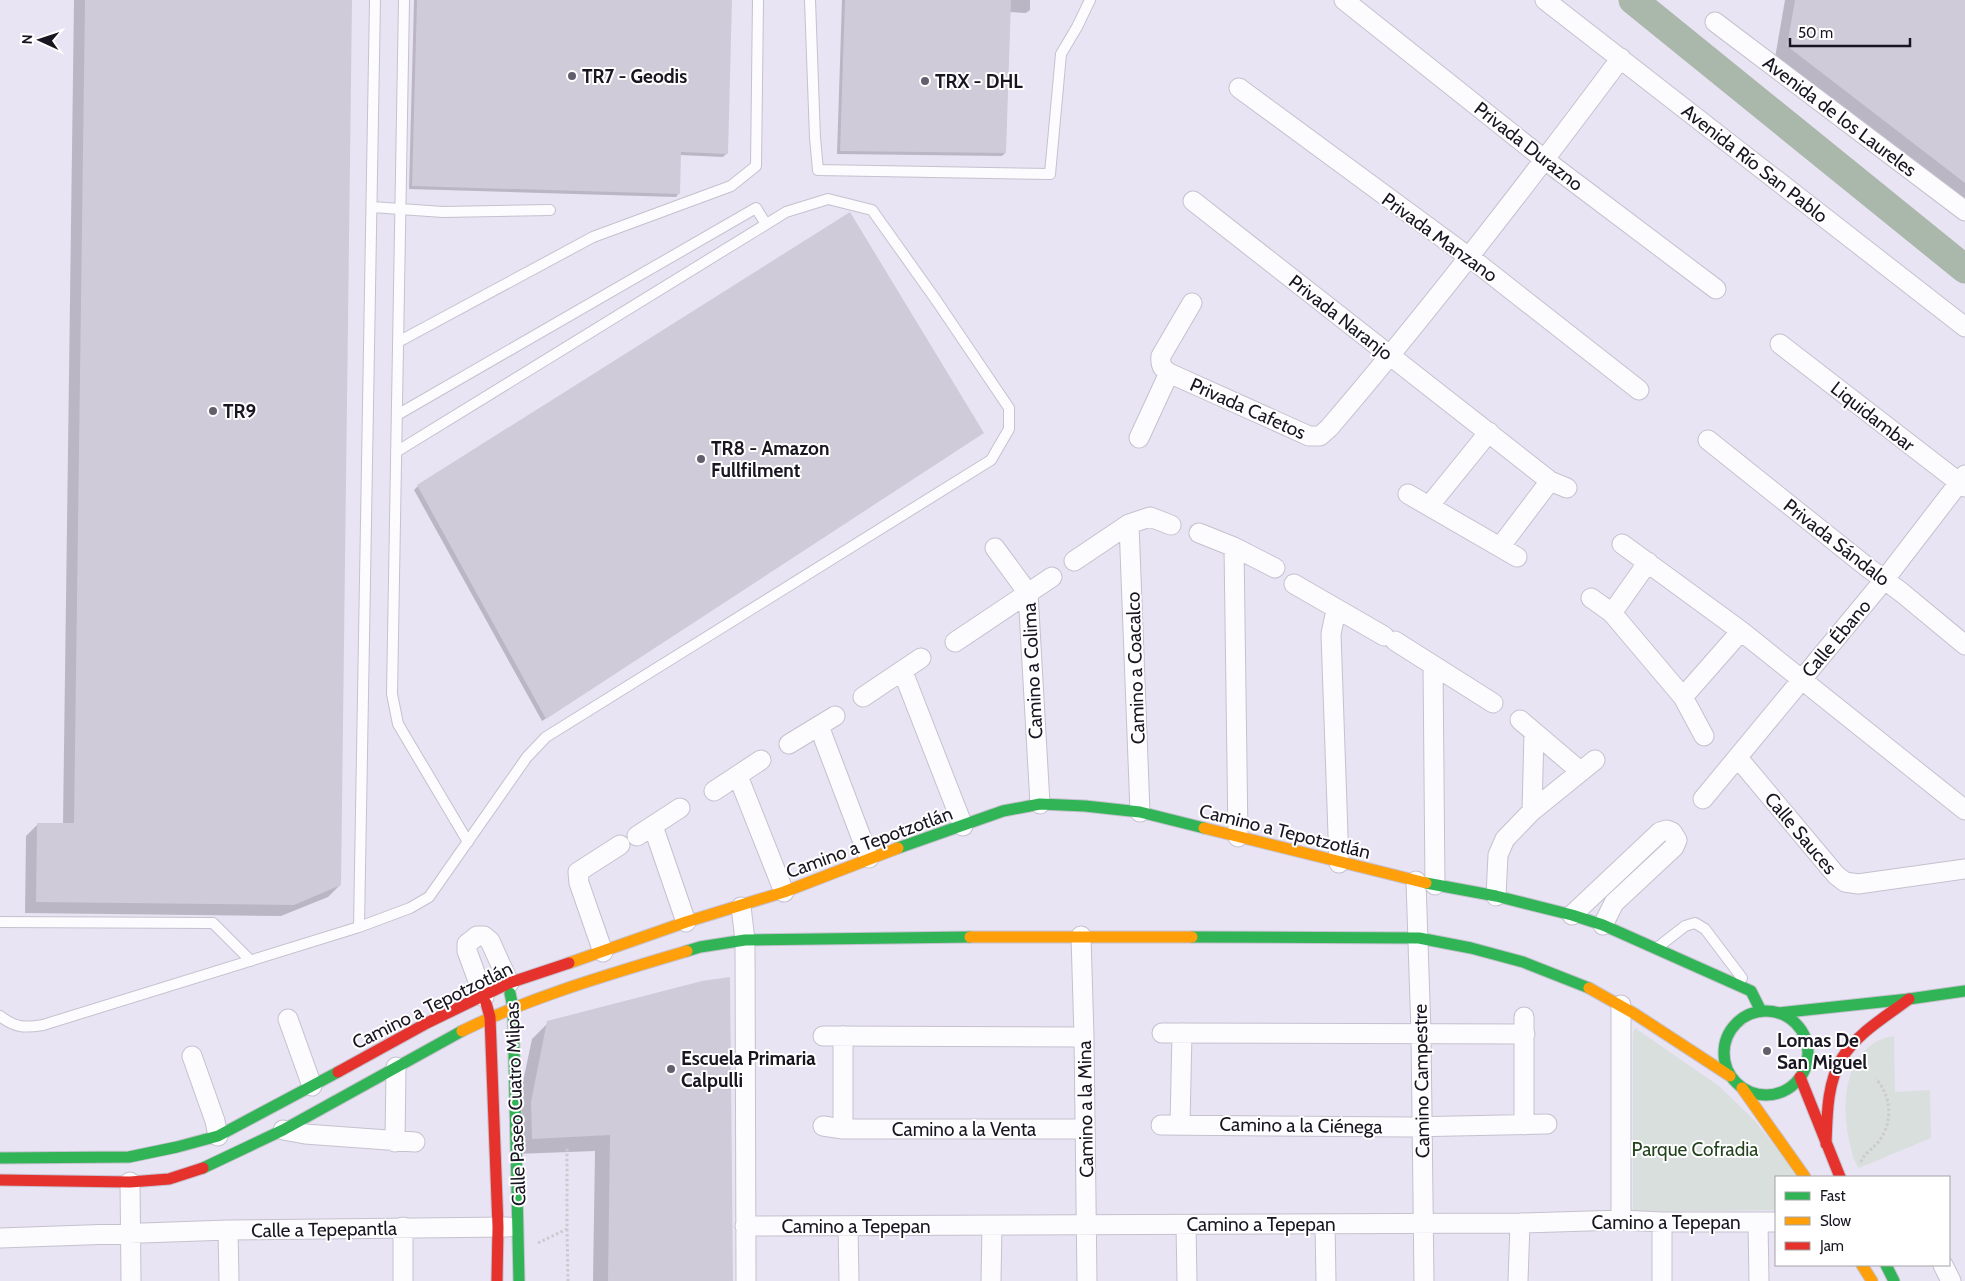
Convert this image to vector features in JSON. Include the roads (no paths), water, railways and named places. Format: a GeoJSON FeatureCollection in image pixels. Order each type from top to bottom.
{"type":"FeatureCollection","features":[{"type":"Feature","properties":{"kind":"main road","name":"Camino a Tepotzotlán"},"geometry":{"type":"LineString","coordinates":[[0,1180],[130,1169],[177,1147],[218,1136],[427,1023],[508,984],[686,922],[784,892],[869,858],[1003,811],[1040,804],[1085,806],[1140,812],[1416,882],[1496,896],[1572,914],[1604,925],[1751,991]]}},
{"type":"Feature","properties":{"kind":"main road","name":"Camino a Tepotzotlán"},"geometry":{"type":"LineString","coordinates":[[0,1158],[130,1169],[169,1179],[208,1168],[283,1130],[442,1040],[490,1017],[611,974],[700,948],[745,940],[1081,936],[1419,938],[1469,947],[1529,964],[1582,986],[1621,1005],[1702,1060],[1730,1076]]}},
{"type":"Feature","properties":{"kind":"main road","name":"Calle Paseo Cuatro Milpas"},"geometry":{"type":"LineString","coordinates":[[508,984],[513,1008],[519,1281]]}},
{"type":"Feature","properties":{"kind":"main road"},"geometry":{"type":"LineString","coordinates":[[1751,991],[1761,1011]]}},
{"type":"Feature","properties":{"kind":"main road"},"geometry":{"type":"LineString","coordinates":[[1804,1176],[1742,1088],[1730,1076],[1725,1063],[1724,1049],[1728,1035],[1736,1023],[1747,1015],[1761,1011],[1778,1012],[1909,999],[1965,991]]}},
{"type":"Feature","properties":{"kind":"main road","name":"Calle Paseo Cuatro Milpas"},"geometry":{"type":"LineString","coordinates":[[484,997],[490,1017],[498,1227],[497,1281]]}},
{"type":"Feature","properties":{"kind":"main road"},"geometry":{"type":"LineString","coordinates":[[1844,1036],[1909,999]]}},
{"type":"Feature","properties":{"kind":"main road"},"geometry":{"type":"LineString","coordinates":[[1826,1144],[1827,1107],[1832,1082],[1842,1056],[1909,999]]}},
{"type":"Feature","properties":{"kind":"main road"},"geometry":{"type":"LineString","coordinates":[[1742,1088],[1754,1093],[1767,1095],[1780,1093],[1791,1087],[1800,1077],[1806,1065],[1808,1052],[1806,1039],[1799,1027],[1790,1018],[1778,1012]]}},
{"type":"Feature","properties":{"kind":"main road"},"geometry":{"type":"LineString","coordinates":[[1806,1065],[1818,1055]]}},
{"type":"Feature","properties":{"kind":"main road"},"geometry":{"type":"LineString","coordinates":[[1800,1077],[1840,1176]]}},
{"type":"Feature","properties":{"kind":"main road"},"geometry":{"type":"LineString","coordinates":[[1863,1266],[1872,1281]]}},
{"type":"Feature","properties":{"kind":"main road"},"geometry":{"type":"LineString","coordinates":[[1886,1266],[1894,1281]]}},
{"type":"Feature","properties":{"kind":"street","name":"Privada Durazno"},"geometry":{"type":"LineString","coordinates":[[1344,0],[1545,160],[1716,289]]}},
{"type":"Feature","properties":{"kind":"street","name":"Avenida Río San Pablo"},"geometry":{"type":"LineString","coordinates":[[1545,0],[1965,326]]}},
{"type":"Feature","properties":{"kind":"street","name":"Avenida de los Laureles"},"geometry":{"type":"LineString","coordinates":[[1715,22],[1965,211]]}},
{"type":"Feature","properties":{"kind":"street","name":"Privada Cafetos"},"geometry":{"type":"LineString","coordinates":[[1166,371],[1309,436],[1320,436],[1329,428],[1390,356],[1469,257],[1545,160],[1621,58]]}},
{"type":"Feature","properties":{"kind":"street","name":"Privada Manzano"},"geometry":{"type":"LineString","coordinates":[[1239,88],[1469,257],[1639,390]]}},
{"type":"Feature","properties":{"kind":"street","name":"Privada Naranjo"},"geometry":{"type":"LineString","coordinates":[[1193,201],[1390,356],[1559,485],[1500,547]]}},
{"type":"Feature","properties":{"kind":"street"},"geometry":{"type":"LineString","coordinates":[[1139,438],[1166,371],[1160,363],[1161,356],[1192,303]]}},
{"type":"Feature","properties":{"kind":"street","name":"Liquidambar"},"geometry":{"type":"LineString","coordinates":[[1780,344],[1963,482]]}},
{"type":"Feature","properties":{"kind":"street"},"geometry":{"type":"LineString","coordinates":[[1429,506],[1490,432]]}},
{"type":"Feature","properties":{"kind":"street","name":"Privada Sándalo"},"geometry":{"type":"LineString","coordinates":[[1708,440],[1867,567],[1885,579],[1965,645]]}},
{"type":"Feature","properties":{"kind":"street","name":"Calle Ébano"},"geometry":{"type":"LineString","coordinates":[[1704,799],[1963,482]]}},
{"type":"Feature","properties":{"kind":"street"},"geometry":{"type":"LineString","coordinates":[[1408,494],[1517,557]]}},
{"type":"Feature","properties":{"kind":"street"},"geometry":{"type":"LineString","coordinates":[[1074,562],[1129,524],[1150,518],[1171,525]]}},
{"type":"Feature","properties":{"kind":"street","name":"Camino a Coacalco"},"geometry":{"type":"LineString","coordinates":[[1129,524],[1140,812]]}},
{"type":"Feature","properties":{"kind":"street"},"geometry":{"type":"LineString","coordinates":[[1199,533],[1234,547],[1274,568]]}},
{"type":"Feature","properties":{"kind":"street"},"geometry":{"type":"LineString","coordinates":[[1622,544],[1741,631],[1965,810]]}},
{"type":"Feature","properties":{"kind":"street"},"geometry":{"type":"LineString","coordinates":[[1234,547],[1238,837]]}},
{"type":"Feature","properties":{"kind":"street","name":"Camino a Colima"},"geometry":{"type":"LineString","coordinates":[[995,548],[1028,594],[1040,804]]}},
{"type":"Feature","properties":{"kind":"street"},"geometry":{"type":"LineString","coordinates":[[1612,613],[1648,562]]}},
{"type":"Feature","properties":{"kind":"street"},"geometry":{"type":"LineString","coordinates":[[955,642],[1052,577]]}},
{"type":"Feature","properties":{"kind":"street"},"geometry":{"type":"LineString","coordinates":[[1294,584],[1336,610],[1390,639],[1492,703]]}},
{"type":"Feature","properties":{"kind":"street"},"geometry":{"type":"LineString","coordinates":[[1591,598],[1612,613],[1683,697],[1704,736]]}},
{"type":"Feature","properties":{"kind":"street"},"geometry":{"type":"LineString","coordinates":[[1336,610],[1331,634],[1339,863]]}},
{"type":"Feature","properties":{"kind":"street"},"geometry":{"type":"LineString","coordinates":[[1683,697],[1741,631]]}},
{"type":"Feature","properties":{"kind":"street"},"geometry":{"type":"LineString","coordinates":[[863,698],[921,658]]}},
{"type":"Feature","properties":{"kind":"street"},"geometry":{"type":"LineString","coordinates":[[1433,665],[1435,886]]}},
{"type":"Feature","properties":{"kind":"street"},"geometry":{"type":"LineString","coordinates":[[903,672],[962,826]]}},
{"type":"Feature","properties":{"kind":"street"},"geometry":{"type":"LineString","coordinates":[[1520,720],[1580,772]]}},
{"type":"Feature","properties":{"kind":"street"},"geometry":{"type":"LineString","coordinates":[[789,744],[827,721],[869,858]]}},
{"type":"Feature","properties":{"kind":"street"},"geometry":{"type":"LineString","coordinates":[[1532,811],[1534,733]]}},
{"type":"Feature","properties":{"kind":"street","name":"Calle Sauces"},"geometry":{"type":"LineString","coordinates":[[1738,758],[1836,875],[1845,882],[1858,884],[1965,869]]}},
{"type":"Feature","properties":{"kind":"street"},"geometry":{"type":"LineString","coordinates":[[714,791],[761,760]]}},
{"type":"Feature","properties":{"kind":"street"},"geometry":{"type":"LineString","coordinates":[[1496,896],[1498,855],[1501,846],[1532,811],[1595,760]]}},
{"type":"Feature","properties":{"kind":"street"},"geometry":{"type":"LineString","coordinates":[[738,776],[784,892]]}},
{"type":"Feature","properties":{"kind":"street"},"geometry":{"type":"LineString","coordinates":[[680,808],[645,831],[686,922]]}},
{"type":"Feature","properties":{"kind":"street"},"geometry":{"type":"LineString","coordinates":[[1572,914],[1660,832],[1667,830],[1672,832],[1677,840],[1674,847],[1614,903],[1604,925]]}},
{"type":"Feature","properties":{"kind":"street"},"geometry":{"type":"LineString","coordinates":[[603,952],[579,883],[578,872],[620,845]]}},
{"type":"Feature","properties":{"kind":"street","name":"Camino Campestre"},"geometry":{"type":"LineString","coordinates":[[1416,882],[1421,1033],[1424,1281]]}},
{"type":"Feature","properties":{"kind":"street"},"geometry":{"type":"LineString","coordinates":[[740,907],[745,940],[746,1281]]}},
{"type":"Feature","properties":{"kind":"street","name":"Calle Paseo Cuatro Milpas"},"geometry":{"type":"LineString","coordinates":[[484,997],[467,951],[467,944],[471,939],[484,936],[490,941],[508,984]]}},
{"type":"Feature","properties":{"kind":"street","name":"Camino a la Mina"},"geometry":{"type":"LineString","coordinates":[[1081,936],[1087,1281]]}},
{"type":"Feature","properties":{"kind":"street"},"geometry":{"type":"LineString","coordinates":[[1621,1005],[1621,1220]]}},
{"type":"Feature","properties":{"kind":"street"},"geometry":{"type":"LineString","coordinates":[[288,1019],[312,1086]]}},
{"type":"Feature","properties":{"kind":"street"},"geometry":{"type":"LineString","coordinates":[[1162,1032],[1421,1033],[1524,1025],[1524,1125]]}},
{"type":"Feature","properties":{"kind":"street"},"geometry":{"type":"LineString","coordinates":[[1180,1124],[1182,1032]]}},
{"type":"Feature","properties":{"kind":"street"},"geometry":{"type":"LineString","coordinates":[[823,1036],[1084,1037]]}},
{"type":"Feature","properties":{"kind":"street"},"geometry":{"type":"LineString","coordinates":[[843,1036],[843,1129]]}},
{"type":"Feature","properties":{"kind":"street"},"geometry":{"type":"LineString","coordinates":[[192,1056],[218,1136]]}},
{"type":"Feature","properties":{"kind":"street"},"geometry":{"type":"LineString","coordinates":[[396,1067],[396,1142]]}},
{"type":"Feature","properties":{"kind":"street","name":"Camino a la Ciénega"},"geometry":{"type":"LineString","coordinates":[[1161,1125],[1422,1126],[1547,1124]]}},
{"type":"Feature","properties":{"kind":"street","name":"Camino a la Venta"},"geometry":{"type":"LineString","coordinates":[[823,1126],[843,1129],[1085,1129]]}},
{"type":"Feature","properties":{"kind":"street"},"geometry":{"type":"LineString","coordinates":[[283,1130],[305,1134],[415,1142]]}},
{"type":"Feature","properties":{"kind":"street"},"geometry":{"type":"LineString","coordinates":[[130,1169],[129,1234],[131,1281]]}},
{"type":"Feature","properties":{"kind":"street","name":"Camino a Tepepan"},"geometry":{"type":"LineString","coordinates":[[745,1226],[1520,1223],[1621,1220],[1767,1222]]}},
{"type":"Feature","properties":{"kind":"street"},"geometry":{"type":"LineString","coordinates":[[1662,1222],[1662,1281]]}},
{"type":"Feature","properties":{"kind":"street"},"geometry":{"type":"LineString","coordinates":[[1759,1281],[1767,1222]]}},
{"type":"Feature","properties":{"kind":"street"},"geometry":{"type":"LineString","coordinates":[[1518,1281],[1520,1223]]}},
{"type":"Feature","properties":{"kind":"street"},"geometry":{"type":"LineString","coordinates":[[1186,1224],[1187,1281]]}},
{"type":"Feature","properties":{"kind":"street"},"geometry":{"type":"LineString","coordinates":[[1325,1224],[1326,1281]]}},
{"type":"Feature","properties":{"kind":"street"},"geometry":{"type":"LineString","coordinates":[[991,1281],[992,1226]]}},
{"type":"Feature","properties":{"kind":"street"},"geometry":{"type":"LineString","coordinates":[[848,1227],[849,1281]]}},
{"type":"Feature","properties":{"kind":"street"},"geometry":{"type":"LineString","coordinates":[[403,1228],[403,1281]]}},
{"type":"Feature","properties":{"kind":"street","name":"Calle a Tepepantla"},"geometry":{"type":"LineString","coordinates":[[0,1238],[228,1230],[519,1228]]}},
{"type":"Feature","properties":{"kind":"street"},"geometry":{"type":"LineString","coordinates":[[228,1230],[229,1281]]}},
{"type":"Feature","properties":{"kind":"street"},"geometry":{"type":"LineString","coordinates":[[1944,1266],[1951,1281]]}},
{"type":"Feature","properties":{"kind":"lane"},"geometry":{"type":"LineString","coordinates":[[360,927],[376,0]]}},
{"type":"Feature","properties":{"kind":"lane"},"geometry":{"type":"LineString","coordinates":[[404,0],[392,694],[398,724],[468,842]]}},
{"type":"Feature","properties":{"kind":"lane"},"geometry":{"type":"LineString","coordinates":[[398,342],[593,237],[731,186],[756,166],[758,0]]}},
{"type":"Feature","properties":{"kind":"lane"},"geometry":{"type":"LineString","coordinates":[[810,0],[818,170],[1050,174],[1061,54],[1090,0]]}},
{"type":"Feature","properties":{"kind":"lane"},"geometry":{"type":"LineString","coordinates":[[0,1016],[8,1022],[26,1028],[43,1025],[360,927],[410,908],[429,897],[526,757],[546,737],[990,460],[1009,429],[1009,408],[872,210],[828,198],[786,212],[396,452]]}},
{"type":"Feature","properties":{"kind":"lane"},"geometry":{"type":"LineString","coordinates":[[372,207],[443,212],[550,210]]}},
{"type":"Feature","properties":{"kind":"lane"},"geometry":{"type":"LineString","coordinates":[[397,415],[756,208],[766,224]]}},
{"type":"Feature","properties":{"kind":"lane"},"geometry":{"type":"LineString","coordinates":[[0,922],[213,923],[251,961]]}},
{"type":"Feature","properties":{"kind":"lane"},"geometry":{"type":"LineString","coordinates":[[1656,949],[1685,926],[1695,924],[1705,929],[1751,991]]}},
{"type":"Feature","properties":{"kind":"waterway"},"geometry":{"type":"LineString","coordinates":[[1633,0],[1965,269]]}},
{"type":"Feature","properties":{"kind":"place","name":"TR7 - Geodis"},"geometry":{"type":"Point","coordinates":[572,76]}},
{"type":"Feature","properties":{"kind":"place","name":"TRX - DHL"},"geometry":{"type":"Point","coordinates":[925,81]}},
{"type":"Feature","properties":{"kind":"place","name":"TR9"},"geometry":{"type":"Point","coordinates":[213,411]}},
{"type":"Feature","properties":{"kind":"place","name":"TR8 - Amazon Fullfilment"},"geometry":{"type":"Point","coordinates":[701,459]}},
{"type":"Feature","properties":{"kind":"place","name":"Lomas De San Miguel"},"geometry":{"type":"Point","coordinates":[1767,1051]}},
{"type":"Feature","properties":{"kind":"place","name":"Escuela Primaria Calpulli"},"geometry":{"type":"Point","coordinates":[671,1069]}},
{"type":"Feature","properties":{"kind":"park label","name":"Parque Cofradia"},"geometry":{"type":"Point","coordinates":[1695,1149]}}]}
